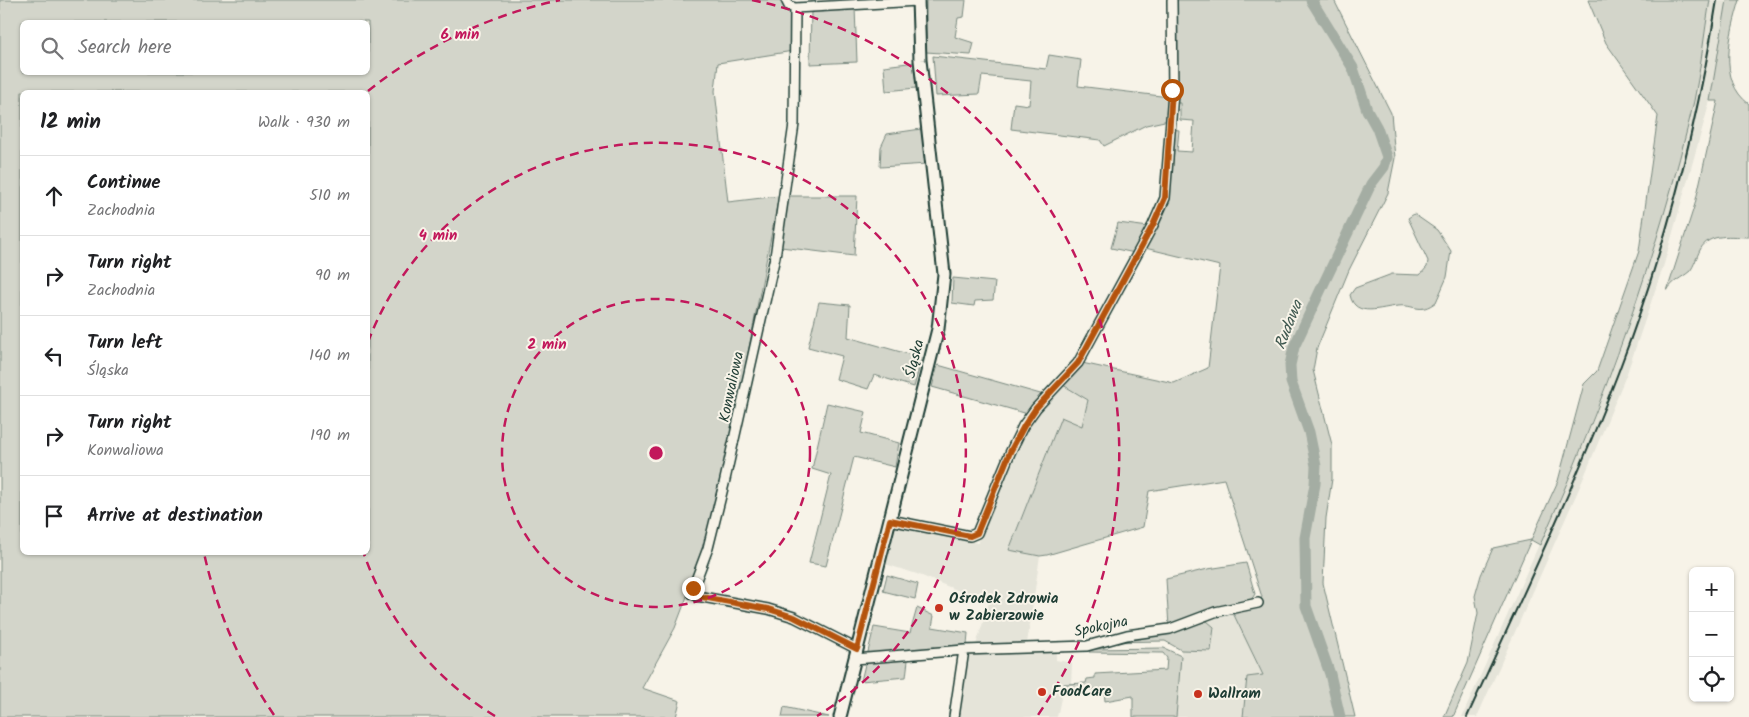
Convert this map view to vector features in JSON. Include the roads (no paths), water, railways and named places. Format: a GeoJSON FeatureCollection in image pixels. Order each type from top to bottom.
{"type":"FeatureCollection","features":[{"type":"Feature","properties":{"kind":"main road","name":"Śląska"},"geometry":{"type":"LineString","coordinates":[[840,717],[943,302],[944,274],[920,60],[918,0]]}},
{"type":"Feature","properties":{"kind":"street"},"geometry":{"type":"LineString","coordinates":[[786,0],[789,6],[796,8],[918,0]]}},
{"type":"Feature","properties":{"kind":"street"},"geometry":{"type":"LineString","coordinates":[[890,520],[970,536],[977,533],[1010,452],[1024,426],[1036,408],[1078,363],[1106,313],[1153,225],[1165,198],[1172,93],[1172,0]]}},
{"type":"Feature","properties":{"kind":"street","name":"Konwaliowa"},"geometry":{"type":"LineString","coordinates":[[796,8],[794,124],[775,257],[726,476],[708,548],[693,588],[693,594],[768,609],[794,617],[856,654]]}},
{"type":"Feature","properties":{"kind":"street","name":"Spokojna"},"geometry":{"type":"LineString","coordinates":[[856,654],[1087,646],[1127,635],[1170,629],[1215,612],[1258,603]]}},
{"type":"Feature","properties":{"kind":"street"},"geometry":{"type":"LineString","coordinates":[[954,717],[964,650]]}},
{"type":"Feature","properties":{"kind":"waterway","name":"Rudawa"},"geometry":{"type":"LineString","coordinates":[[1311,0],[1353,68],[1367,110],[1377,128],[1387,157],[1384,167],[1371,184],[1294,347],[1290,365],[1291,382],[1309,432],[1316,466],[1315,484],[1305,538],[1306,606],[1330,674],[1340,717]]}},
{"type":"Feature","properties":{"kind":"railway"},"geometry":{"type":"LineString","coordinates":[[1467,717],[1583,460],[1635,328],[1664,236],[1689,142],[1700,95],[1717,0]]}},
{"type":"Feature","properties":{"kind":"place","name":"Ośrodek Zdrowia w Zabierzowie"},"geometry":{"type":"Point","coordinates":[939,608]}},
{"type":"Feature","properties":{"kind":"place","name":"FoodCare"},"geometry":{"type":"Point","coordinates":[1042,692]}},
{"type":"Feature","properties":{"kind":"place","name":"Wallram"},"geometry":{"type":"Point","coordinates":[1198,694]}}]}
